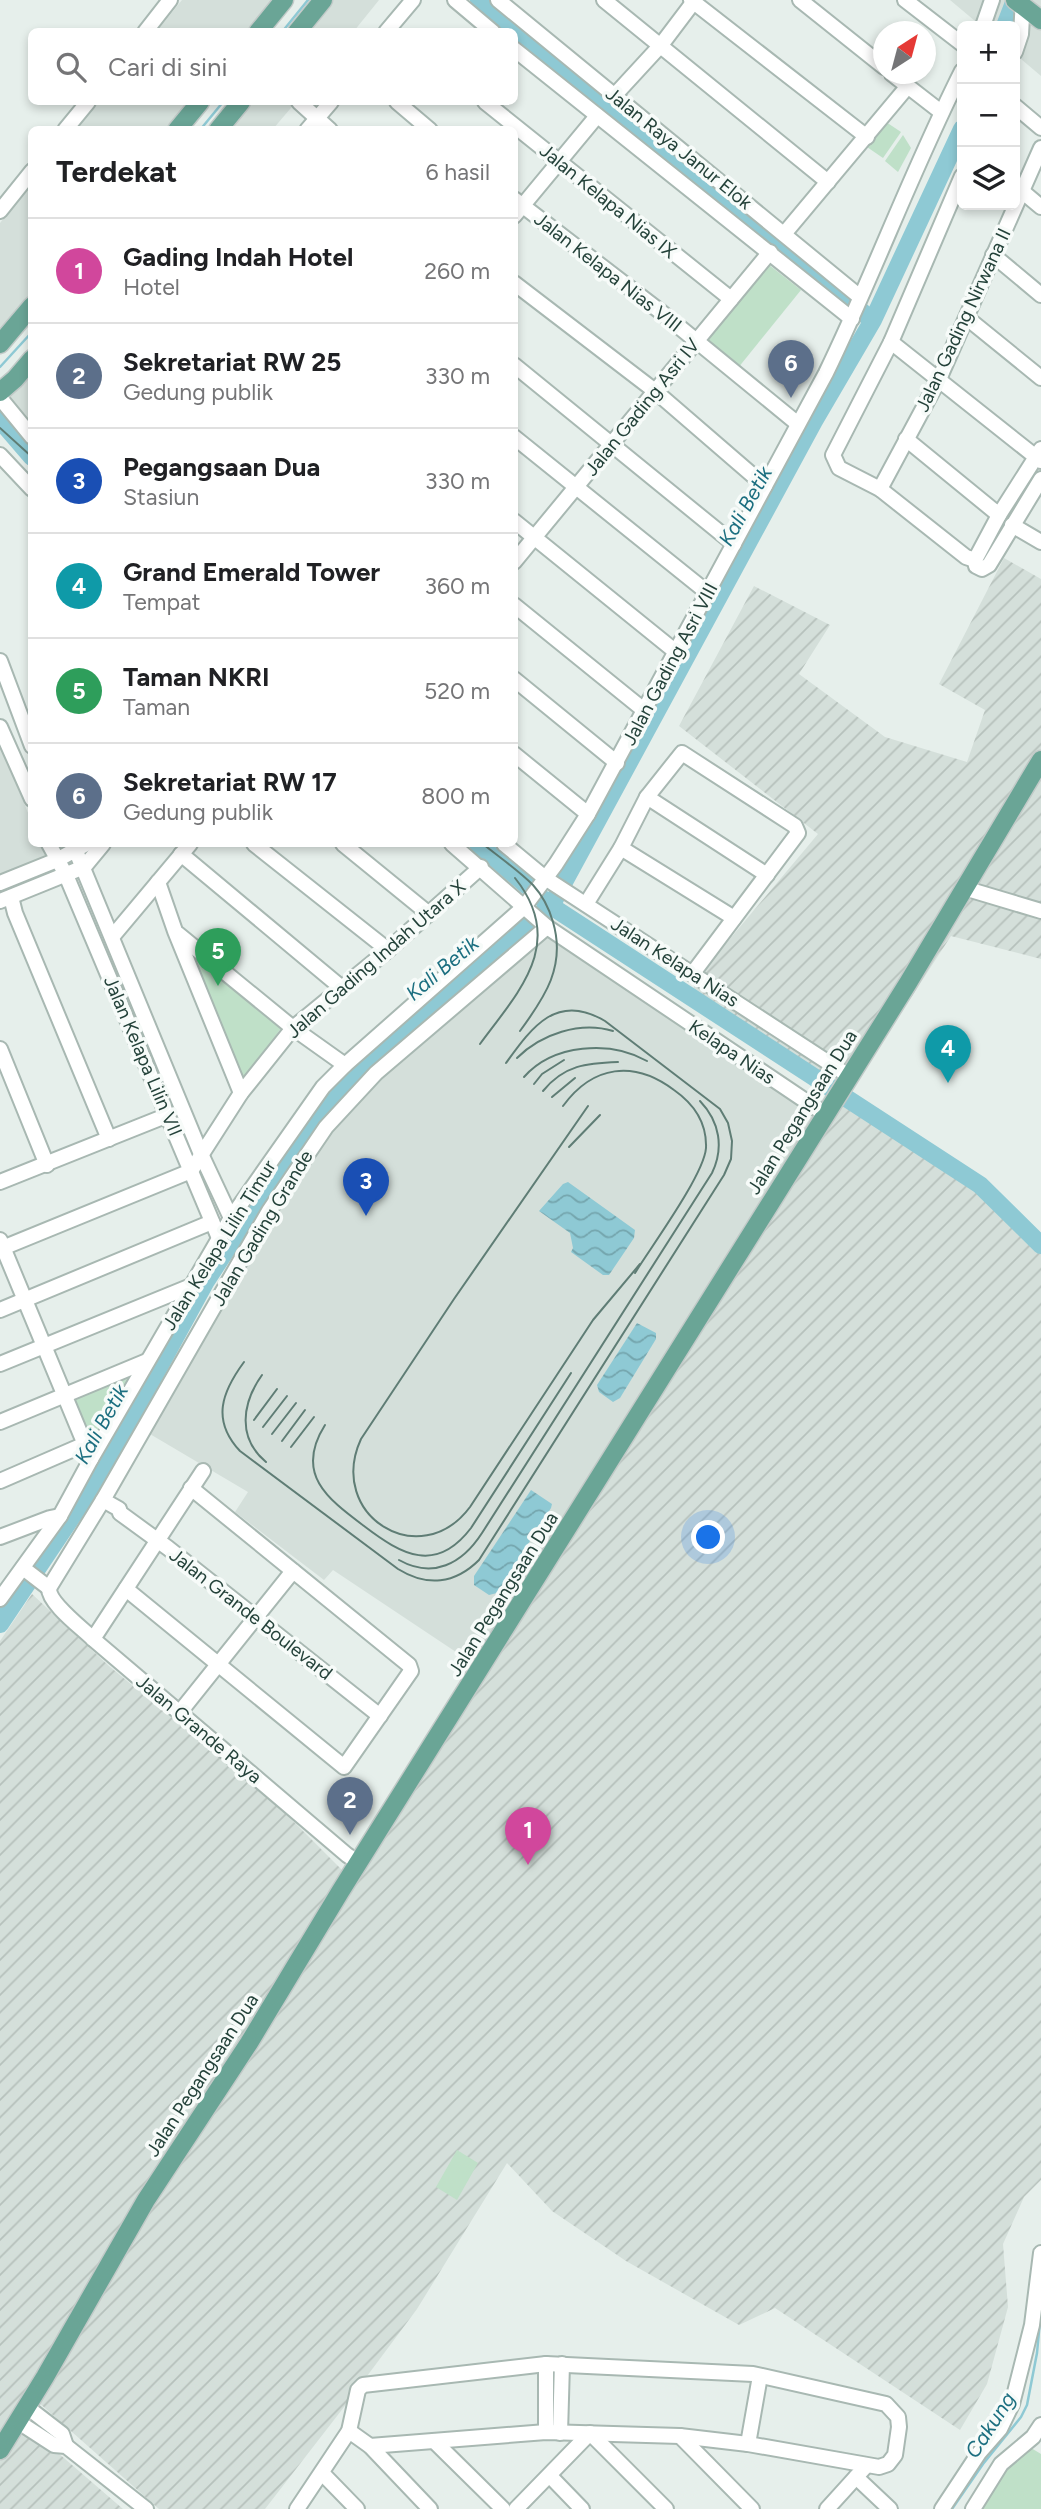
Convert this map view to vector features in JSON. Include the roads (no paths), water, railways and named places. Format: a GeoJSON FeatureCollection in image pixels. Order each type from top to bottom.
{"type":"FeatureCollection","features":[{"type":"Feature","properties":{"kind":"main road"},"geometry":{"type":"LineString","coordinates":[[261,28],[284,0]]}},
{"type":"Feature","properties":{"kind":"main road"},"geometry":{"type":"LineString","coordinates":[[300,28],[323,0]]}},
{"type":"Feature","properties":{"kind":"main road"},"geometry":{"type":"LineString","coordinates":[[1019,1],[1041,20]]}},
{"type":"Feature","properties":{"kind":"main road"},"geometry":{"type":"LineString","coordinates":[[180,126],[198,105]]}},
{"type":"Feature","properties":{"kind":"main road"},"geometry":{"type":"LineString","coordinates":[[221,126],[238,105]]}},
{"type":"Feature","properties":{"kind":"main road"},"geometry":{"type":"LineString","coordinates":[[1,343],[28,311]]}},
{"type":"Feature","properties":{"kind":"main road"},"geometry":{"type":"LineString","coordinates":[[0,392],[28,364]]}},
{"type":"Feature","properties":{"kind":"main road","name":"Jalan Pegangsaan Dua"},"geometry":{"type":"LineString","coordinates":[[0,2450],[146,2200],[249,2043],[848,1078],[1041,760]]}},
{"type":"Feature","properties":{"kind":"street"},"geometry":{"type":"LineString","coordinates":[[148,28],[170,0]]}},
{"type":"Feature","properties":{"kind":"street"},"geometry":{"type":"LineString","coordinates":[[394,28],[413,0]]}},
{"type":"Feature","properties":{"kind":"street"},"geometry":{"type":"LineString","coordinates":[[455,0],[489,28]]}},
{"type":"Feature","properties":{"kind":"street","name":"Jalan Raya Janur Elok"},"geometry":{"type":"LineString","coordinates":[[498,0],[860,298]]}},
{"type":"Feature","properties":{"kind":"street"},"geometry":{"type":"LineString","coordinates":[[604,0],[828,182]]}},
{"type":"Feature","properties":{"kind":"street"},"geometry":{"type":"LineString","coordinates":[[800,0],[873,58]]}},
{"type":"Feature","properties":{"kind":"street"},"geometry":{"type":"LineString","coordinates":[[905,0],[957,40]]}},
{"type":"Feature","properties":{"kind":"street"},"geometry":{"type":"LineString","coordinates":[[985,21],[992,0]]}},
{"type":"Feature","properties":{"kind":"street"},"geometry":{"type":"LineString","coordinates":[[614,96],[662,45],[693,1],[867,137]]}},
{"type":"Feature","properties":{"kind":"street"},"geometry":{"type":"LineString","coordinates":[[1019,1],[1020,37]]}},
{"type":"Feature","properties":{"kind":"street","name":"Jalan Raya Janur Elok"},"geometry":{"type":"LineString","coordinates":[[518,52],[852,318]]}},
{"type":"Feature","properties":{"kind":"street","name":"Jalan Gading Asri VIII"},"geometry":{"type":"LineString","coordinates":[[528,904],[548,881],[617,763],[798,424],[852,318],[957,81]]}},
{"type":"Feature","properties":{"kind":"street"},"geometry":{"type":"LineString","coordinates":[[905,84],[942,112]]}},
{"type":"Feature","properties":{"kind":"street"},"geometry":{"type":"LineString","coordinates":[[784,234],[908,86]]}},
{"type":"Feature","properties":{"kind":"street"},"geometry":{"type":"LineString","coordinates":[[68,126],[86,105]]}},
{"type":"Feature","properties":{"kind":"street"},"geometry":{"type":"LineString","coordinates":[[301,105],[312,124],[328,105]]}},
{"type":"Feature","properties":{"kind":"street"},"geometry":{"type":"LineString","coordinates":[[401,105],[425,126]]}},
{"type":"Feature","properties":{"kind":"street","name":"Jalan Kelapa Nias IX"},"geometry":{"type":"LineString","coordinates":[[489,105],[515,126]]}},
{"type":"Feature","properties":{"kind":"street"},"geometry":{"type":"LineString","coordinates":[[1020,110],[1041,128]]}},
{"type":"Feature","properties":{"kind":"street"},"geometry":{"type":"LineString","coordinates":[[518,206],[560,163],[597,116]]}},
{"type":"Feature","properties":{"kind":"street","name":"Jalan Kelapa Nias IX"},"geometry":{"type":"LineString","coordinates":[[518,129],[731,299]]}},
{"type":"Feature","properties":{"kind":"street","name":"Jalan Gading Nirwana II"},"geometry":{"type":"LineString","coordinates":[[880,489],[939,379],[1041,148]]}},
{"type":"Feature","properties":{"kind":"street"},"geometry":{"type":"LineString","coordinates":[[0,211],[28,177]]}},
{"type":"Feature","properties":{"kind":"street"},"geometry":{"type":"LineString","coordinates":[[957,188],[891,342],[834,455],[839,467],[880,489],[966,557],[975,560],[979,568],[987,568],[1041,479]]}},
{"type":"Feature","properties":{"kind":"street"},"geometry":{"type":"LineString","coordinates":[[1023,192],[1041,207]]}},
{"type":"Feature","properties":{"kind":"street","name":"Jalan Kelapa Nias VIII"},"geometry":{"type":"LineString","coordinates":[[518,208],[696,341],[798,424]]}},
{"type":"Feature","properties":{"kind":"street","name":"Jalan Gading Asri IV"},"geometry":{"type":"LineString","coordinates":[[518,557],[769,252]]}},
{"type":"Feature","properties":{"kind":"street"},"geometry":{"type":"LineString","coordinates":[[993,255],[1041,295]]}},
{"type":"Feature","properties":{"kind":"street"},"geometry":{"type":"LineString","coordinates":[[518,287],[655,391],[765,486]]}},
{"type":"Feature","properties":{"kind":"street"},"geometry":{"type":"LineString","coordinates":[[967,318],[1041,378]]}},
{"type":"Feature","properties":{"kind":"street"},"geometry":{"type":"LineString","coordinates":[[891,342],[1039,456],[999,515],[975,560]]}},
{"type":"Feature","properties":{"kind":"street"},"geometry":{"type":"LineString","coordinates":[[518,368],[734,544]]}},
{"type":"Feature","properties":{"kind":"street"},"geometry":{"type":"LineString","coordinates":[[0,398],[28,432]]}},
{"type":"Feature","properties":{"kind":"street"},"geometry":{"type":"LineString","coordinates":[[906,439],[999,515]]}},
{"type":"Feature","properties":{"kind":"street"},"geometry":{"type":"LineString","coordinates":[[518,440],[708,593]]}},
{"type":"Feature","properties":{"kind":"street"},"geometry":{"type":"LineString","coordinates":[[0,455],[28,485]]}},
{"type":"Feature","properties":{"kind":"street"},"geometry":{"type":"LineString","coordinates":[[518,524],[676,652]]}},
{"type":"Feature","properties":{"kind":"street"},"geometry":{"type":"LineString","coordinates":[[1012,525],[1041,542]]}},
{"type":"Feature","properties":{"kind":"street"},"geometry":{"type":"LineString","coordinates":[[518,608],[645,711]]}},
{"type":"Feature","properties":{"kind":"street"},"geometry":{"type":"LineString","coordinates":[[0,661],[7,699],[28,738]]}},
{"type":"Feature","properties":{"kind":"street"},"geometry":{"type":"LineString","coordinates":[[518,682],[617,763]]}},
{"type":"Feature","properties":{"kind":"street"},"geometry":{"type":"LineString","coordinates":[[0,727],[28,790]]}},
{"type":"Feature","properties":{"kind":"street"},"geometry":{"type":"LineString","coordinates":[[586,904],[621,848],[647,797],[682,753],[797,828],[798,833],[693,973]]}},
{"type":"Feature","properties":{"kind":"street"},"geometry":{"type":"LineString","coordinates":[[518,757],[588,814]]}},
{"type":"Feature","properties":{"kind":"street"},"geometry":{"type":"LineString","coordinates":[[647,797],[767,875]]}},
{"type":"Feature","properties":{"kind":"street","name":"Jalan Kelapa Lilin VII"},"geometry":{"type":"LineString","coordinates":[[50,847],[66,875],[219,1238]]}},
{"type":"Feature","properties":{"kind":"street"},"geometry":{"type":"LineString","coordinates":[[0,883],[57,860],[76,847]]}},
{"type":"Feature","properties":{"kind":"street","name":"Jalan Kelapa Lilin VII"},"geometry":{"type":"LineString","coordinates":[[78,847],[84,867],[201,1154],[231,1218]]}},
{"type":"Feature","properties":{"kind":"street"},"geometry":{"type":"LineString","coordinates":[[101,847],[84,867],[5,899],[15,913],[109,1139]]}},
{"type":"Feature","properties":{"kind":"street"},"geometry":{"type":"LineString","coordinates":[[258,847],[388,950]]}},
{"type":"Feature","properties":{"kind":"street"},"geometry":{"type":"LineString","coordinates":[[347,847],[429,914]]}},
{"type":"Feature","properties":{"kind":"street"},"geometry":{"type":"LineString","coordinates":[[456,847],[528,904],[543,923]]}},
{"type":"Feature","properties":{"kind":"street","name":"Jalan Kelapa Nias"},"geometry":{"type":"LineString","coordinates":[[507,847],[548,881],[693,973],[848,1078]]}},
{"type":"Feature","properties":{"kind":"street"},"geometry":{"type":"LineString","coordinates":[[621,848],[734,918]]}},
{"type":"Feature","properties":{"kind":"street"},"geometry":{"type":"LineString","coordinates":[[112,937],[185,849],[343,989]]}},
{"type":"Feature","properties":{"kind":"street","name":"Jalan Gading Indah Utara X"},"geometry":{"type":"LineString","coordinates":[[191,1171],[241,1093],[293,1028],[343,989],[481,867]]}},
{"type":"Feature","properties":{"kind":"street"},"geometry":{"type":"LineString","coordinates":[[158,882],[175,932],[241,1093]]}},
{"type":"Feature","properties":{"kind":"street"},"geometry":{"type":"LineString","coordinates":[[964,888],[1041,911]]}},
{"type":"Feature","properties":{"kind":"street","name":"Jalan Kelapa Lilin Timur"},"geometry":{"type":"LineString","coordinates":[[2,1596],[23,1571],[60,1516],[90,1459],[231,1218],[323,1087],[528,904]]}},
{"type":"Feature","properties":{"kind":"street","name":"Kelapa Nias"},"geometry":{"type":"LineString","coordinates":[[543,923],[639,990],[827,1111]]}},
{"type":"Feature","properties":{"kind":"street","name":"Jalan Gading Grande"},"geometry":{"type":"LineString","coordinates":[[48,1587],[101,1503],[269,1211],[326,1127],[376,1073],[543,923]]}},
{"type":"Feature","properties":{"kind":"street"},"geometry":{"type":"LineString","coordinates":[[175,932],[293,1028],[345,1065]]}},
{"type":"Feature","properties":{"kind":"street"},"geometry":{"type":"LineString","coordinates":[[0,1049],[47,1165]]}},
{"type":"Feature","properties":{"kind":"street"},"geometry":{"type":"LineString","coordinates":[[0,1182],[168,1115]]}},
{"type":"Feature","properties":{"kind":"street"},"geometry":{"type":"LineString","coordinates":[[90,1459],[1,1245],[191,1171]]}},
{"type":"Feature","properties":{"kind":"street"},"geometry":{"type":"LineString","coordinates":[[0,1310],[212,1222]]}},
{"type":"Feature","properties":{"kind":"street"},"geometry":{"type":"LineString","coordinates":[[0,1364],[191,1286]]}},
{"type":"Feature","properties":{"kind":"street"},"geometry":{"type":"LineString","coordinates":[[0,1422],[147,1361]]}},
{"type":"Feature","properties":{"kind":"street"},"geometry":{"type":"LineString","coordinates":[[0,1480],[83,1445]]}},
{"type":"Feature","properties":{"kind":"street"},"geometry":{"type":"LineString","coordinates":[[93,1639],[203,1471]]}},
{"type":"Feature","properties":{"kind":"street"},"geometry":{"type":"LineString","coordinates":[[126,1588],[344,1767],[411,1671],[409,1665],[191,1488]]}},
{"type":"Feature","properties":{"kind":"street","name":"Jalan Grande Boulevard"},"geometry":{"type":"LineString","coordinates":[[101,1503],[115,1515],[120,1513],[157,1540],[380,1716]]}},
{"type":"Feature","properties":{"kind":"street"},"geometry":{"type":"LineString","coordinates":[[0,1537],[60,1516]]}},
{"type":"Feature","properties":{"kind":"street","name":"Jalan Grande Raya"},"geometry":{"type":"LineString","coordinates":[[23,1571],[48,1587],[49,1595],[55,1603],[93,1639],[359,1863]]}},
{"type":"Feature","properties":{"kind":"street"},"geometry":{"type":"LineString","coordinates":[[180,1712],[293,1571]]}},
{"type":"Feature","properties":{"kind":"street"},"geometry":{"type":"LineString","coordinates":[[942,2509],[979,2453],[1000,2429],[1012,2404],[1032,2325],[1041,2253]]}},
{"type":"Feature","properties":{"kind":"street"},"geometry":{"type":"LineString","coordinates":[[546,2364],[553,2432]]}},
{"type":"Feature","properties":{"kind":"street"},"geometry":{"type":"LineString","coordinates":[[297,2509],[349,2431],[358,2390],[363,2385],[546,2364],[760,2376],[886,2404],[898,2417],[899,2427],[895,2455],[888,2464],[879,2467],[748,2444],[680,2436],[553,2432],[370,2446]]}},
{"type":"Feature","properties":{"kind":"street"},"geometry":{"type":"LineString","coordinates":[[553,2432],[562,2364]]}},
{"type":"Feature","properties":{"kind":"street"},"geometry":{"type":"LineString","coordinates":[[748,2444],[760,2376]]}},
{"type":"Feature","properties":{"kind":"street"},"geometry":{"type":"LineString","coordinates":[[25,2409],[54,2445],[66,2446],[146,2509]]}},
{"type":"Feature","properties":{"kind":"street"},"geometry":{"type":"LineString","coordinates":[[973,2509],[1001,2463],[1033,2437],[1041,2425]]}},
{"type":"Feature","properties":{"kind":"street"},"geometry":{"type":"LineString","coordinates":[[349,2431],[370,2446],[430,2509]]}},
{"type":"Feature","properties":{"kind":"street"},"geometry":{"type":"LineString","coordinates":[[516,2509],[590,2433]]}},
{"type":"Feature","properties":{"kind":"street"},"geometry":{"type":"LineString","coordinates":[[590,2433],[666,2509]]}},
{"type":"Feature","properties":{"kind":"street"},"geometry":{"type":"LineString","coordinates":[[680,2436],[752,2509]]}},
{"type":"Feature","properties":{"kind":"street"},"geometry":{"type":"LineString","coordinates":[[434,2441],[503,2509]]}},
{"type":"Feature","properties":{"kind":"street"},"geometry":{"type":"LineString","coordinates":[[827,2509],[866,2466]]}},
{"type":"Feature","properties":{"kind":"street"},"geometry":{"type":"LineString","coordinates":[[322,2473],[357,2509]]}},
{"type":"Feature","properties":{"kind":"street"},"geometry":{"type":"LineString","coordinates":[[550,2476],[582,2509]]}},
{"type":"Feature","properties":{"kind":"street"},"geometry":{"type":"LineString","coordinates":[[856,2477],[890,2509]]}},
{"type":"Feature","properties":{"kind":"water"},"geometry":{"type":"Polygon","coordinates":[[[568,1182],[635,1230],[634,1238],[609,1275],[603,1275],[571,1252],[573,1248],[570,1233],[539,1211],[563,1184],[568,1182]]]}},
{"type":"Feature","properties":{"kind":"water"},"geometry":{"type":"Polygon","coordinates":[[[637,1323],[656,1333],[656,1339],[620,1398],[613,1402],[599,1392],[597,1385],[637,1323]]]}},
{"type":"Feature","properties":{"kind":"water"},"geometry":{"type":"Polygon","coordinates":[[[531,1490],[552,1504],[551,1508],[497,1593],[489,1595],[474,1585],[474,1576],[531,1490]]]}},
{"type":"Feature","properties":{"kind":"waterway"},"geometry":{"type":"LineString","coordinates":[[285,28],[308,0]]}},
{"type":"Feature","properties":{"kind":"waterway","name":"Kali Betik"},"geometry":{"type":"LineString","coordinates":[[479,0],[513,28]]}},
{"type":"Feature","properties":{"kind":"waterway","name":"Kali Betik"},"geometry":{"type":"LineString","coordinates":[[1007,21],[1015,0]]}},
{"type":"Feature","properties":{"kind":"waterway","name":"Kali Betik"},"geometry":{"type":"LineString","coordinates":[[518,32],[867,316]]}},
{"type":"Feature","properties":{"kind":"waterway"},"geometry":{"type":"LineString","coordinates":[[203,126],[221,105]]}},
{"type":"Feature","properties":{"kind":"waterway","name":"Kali Betik"},"geometry":{"type":"LineString","coordinates":[[0,1624],[100,1475],[206,1281],[304,1131],[335,1092],[370,1059],[551,906],[814,421],[873,320],[957,140]]}},
{"type":"Feature","properties":{"kind":"waterway"},"geometry":{"type":"LineString","coordinates":[[0,367],[28,336]]}},
{"type":"Feature","properties":{"kind":"waterway"},"geometry":{"type":"LineString","coordinates":[[0,420],[28,452]]}},
{"type":"Feature","properties":{"kind":"waterway"},"geometry":{"type":"LineString","coordinates":[[482,847],[551,906],[980,1185],[1041,1245]]}},
{"type":"Feature","properties":{"kind":"waterway","name":"Cakung"},"geometry":{"type":"LineString","coordinates":[[952,2509],[983,2464],[1021,2417],[1027,2405],[1037,2353],[1041,2310]]}},
{"type":"Feature","properties":{"kind":"tram line"},"geometry":{"type":"LineString","coordinates":[[0,428],[28,453]]}},
{"type":"Feature","properties":{"kind":"tram line"},"geometry":{"type":"LineString","coordinates":[[487,847],[537,889],[550,912],[556,938],[557,953],[551,980],[538,1006],[520,1031]]}},
{"type":"Feature","properties":{"kind":"tram line"},"geometry":{"type":"LineString","coordinates":[[480,1044],[522,985],[532,965],[537,945],[537,924],[530,902],[515,878]]}},
{"type":"Feature","properties":{"kind":"tram line"},"geometry":{"type":"LineString","coordinates":[[244,1362],[230,1384],[223,1406],[225,1428],[240,1451],[409,1575],[430,1580],[450,1578],[479,1560],[724,1175],[731,1159],[732,1141],[728,1123],[720,1109],[605,1021],[588,1013],[573,1010],[559,1012],[547,1018],[536,1026],[506,1063]]}},
{"type":"Feature","properties":{"kind":"tram line"},"geometry":{"type":"LineString","coordinates":[[517,1058],[537,1042],[562,1032],[587,1028],[613,1031]]}},
{"type":"Feature","properties":{"kind":"tram line"},"geometry":{"type":"LineString","coordinates":[[524,1077],[550,1058],[582,1049],[616,1050],[647,1061]]}},
{"type":"Feature","properties":{"kind":"tram line"},"geometry":{"type":"LineString","coordinates":[[534,1084],[542,1074],[564,1060]]}},
{"type":"Feature","properties":{"kind":"tram line"},"geometry":{"type":"LineString","coordinates":[[543,1091],[559,1076],[577,1067],[618,1062]]}},
{"type":"Feature","properties":{"kind":"tram line"},"geometry":{"type":"LineString","coordinates":[[563,1106],[587,1082],[615,1071],[629,1071],[659,1080],[674,1090],[688,1101],[702,1122],[706,1139],[703,1160],[687,1193],[635,1273]]}},
{"type":"Feature","properties":{"kind":"tram line"},"geometry":{"type":"LineString","coordinates":[[552,1097],[575,1078]]}},
{"type":"Feature","properties":{"kind":"tram line"},"geometry":{"type":"LineString","coordinates":[[399,1560],[423,1568],[446,1565],[465,1553],[482,1533],[712,1173],[718,1154],[718,1135],[712,1118],[700,1101]]}},
{"type":"Feature","properties":{"kind":"tram line"},"geometry":{"type":"LineString","coordinates":[[588,1106],[361,1439],[354,1466],[356,1491],[367,1512],[384,1527],[404,1535],[427,1535],[450,1526],[470,1507],[593,1320],[640,1264]]}},
{"type":"Feature","properties":{"kind":"tram line"},"geometry":{"type":"LineString","coordinates":[[569,1147],[600,1115]]}},
{"type":"Feature","properties":{"kind":"tram line"},"geometry":{"type":"LineString","coordinates":[[325,1425],[316,1442],[313,1458],[319,1484],[328,1495],[338,1506],[392,1545],[405,1552],[432,1555],[445,1551],[471,1528],[571,1373]]}},
{"type":"Feature","properties":{"kind":"tram line"},"geometry":{"type":"LineString","coordinates":[[262,1375],[250,1397],[246,1420],[250,1442],[266,1462]]}},
{"type":"Feature","properties":{"kind":"tram line"},"geometry":{"type":"LineString","coordinates":[[254,1420],[277,1389]]}},
{"type":"Feature","properties":{"kind":"tram line"},"geometry":{"type":"LineString","coordinates":[[263,1427],[287,1396]]}},
{"type":"Feature","properties":{"kind":"tram line"},"geometry":{"type":"LineString","coordinates":[[272,1434],[296,1403]]}},
{"type":"Feature","properties":{"kind":"tram line"},"geometry":{"type":"LineString","coordinates":[[282,1441],[305,1410]]}},
{"type":"Feature","properties":{"kind":"tram line"},"geometry":{"type":"LineString","coordinates":[[291,1447],[314,1417]]}},
{"type":"Feature","properties":{"kind":"place","name":"Sekretariat RW 17"},"geometry":{"type":"Point","coordinates":[791,398]}},
{"type":"Feature","properties":{"kind":"place","name":"Taman NKRI"},"geometry":{"type":"Point","coordinates":[218,986]}},
{"type":"Feature","properties":{"kind":"place","name":"Grand Emerald Tower"},"geometry":{"type":"Point","coordinates":[948,1083]}},
{"type":"Feature","properties":{"kind":"place","name":"Pegangsaan Dua"},"geometry":{"type":"Point","coordinates":[366,1216]}},
{"type":"Feature","properties":{"kind":"place","name":"Sekretariat RW 25"},"geometry":{"type":"Point","coordinates":[350,1835]}},
{"type":"Feature","properties":{"kind":"place","name":"Gading Indah Hotel"},"geometry":{"type":"Point","coordinates":[528,1865]}}]}
